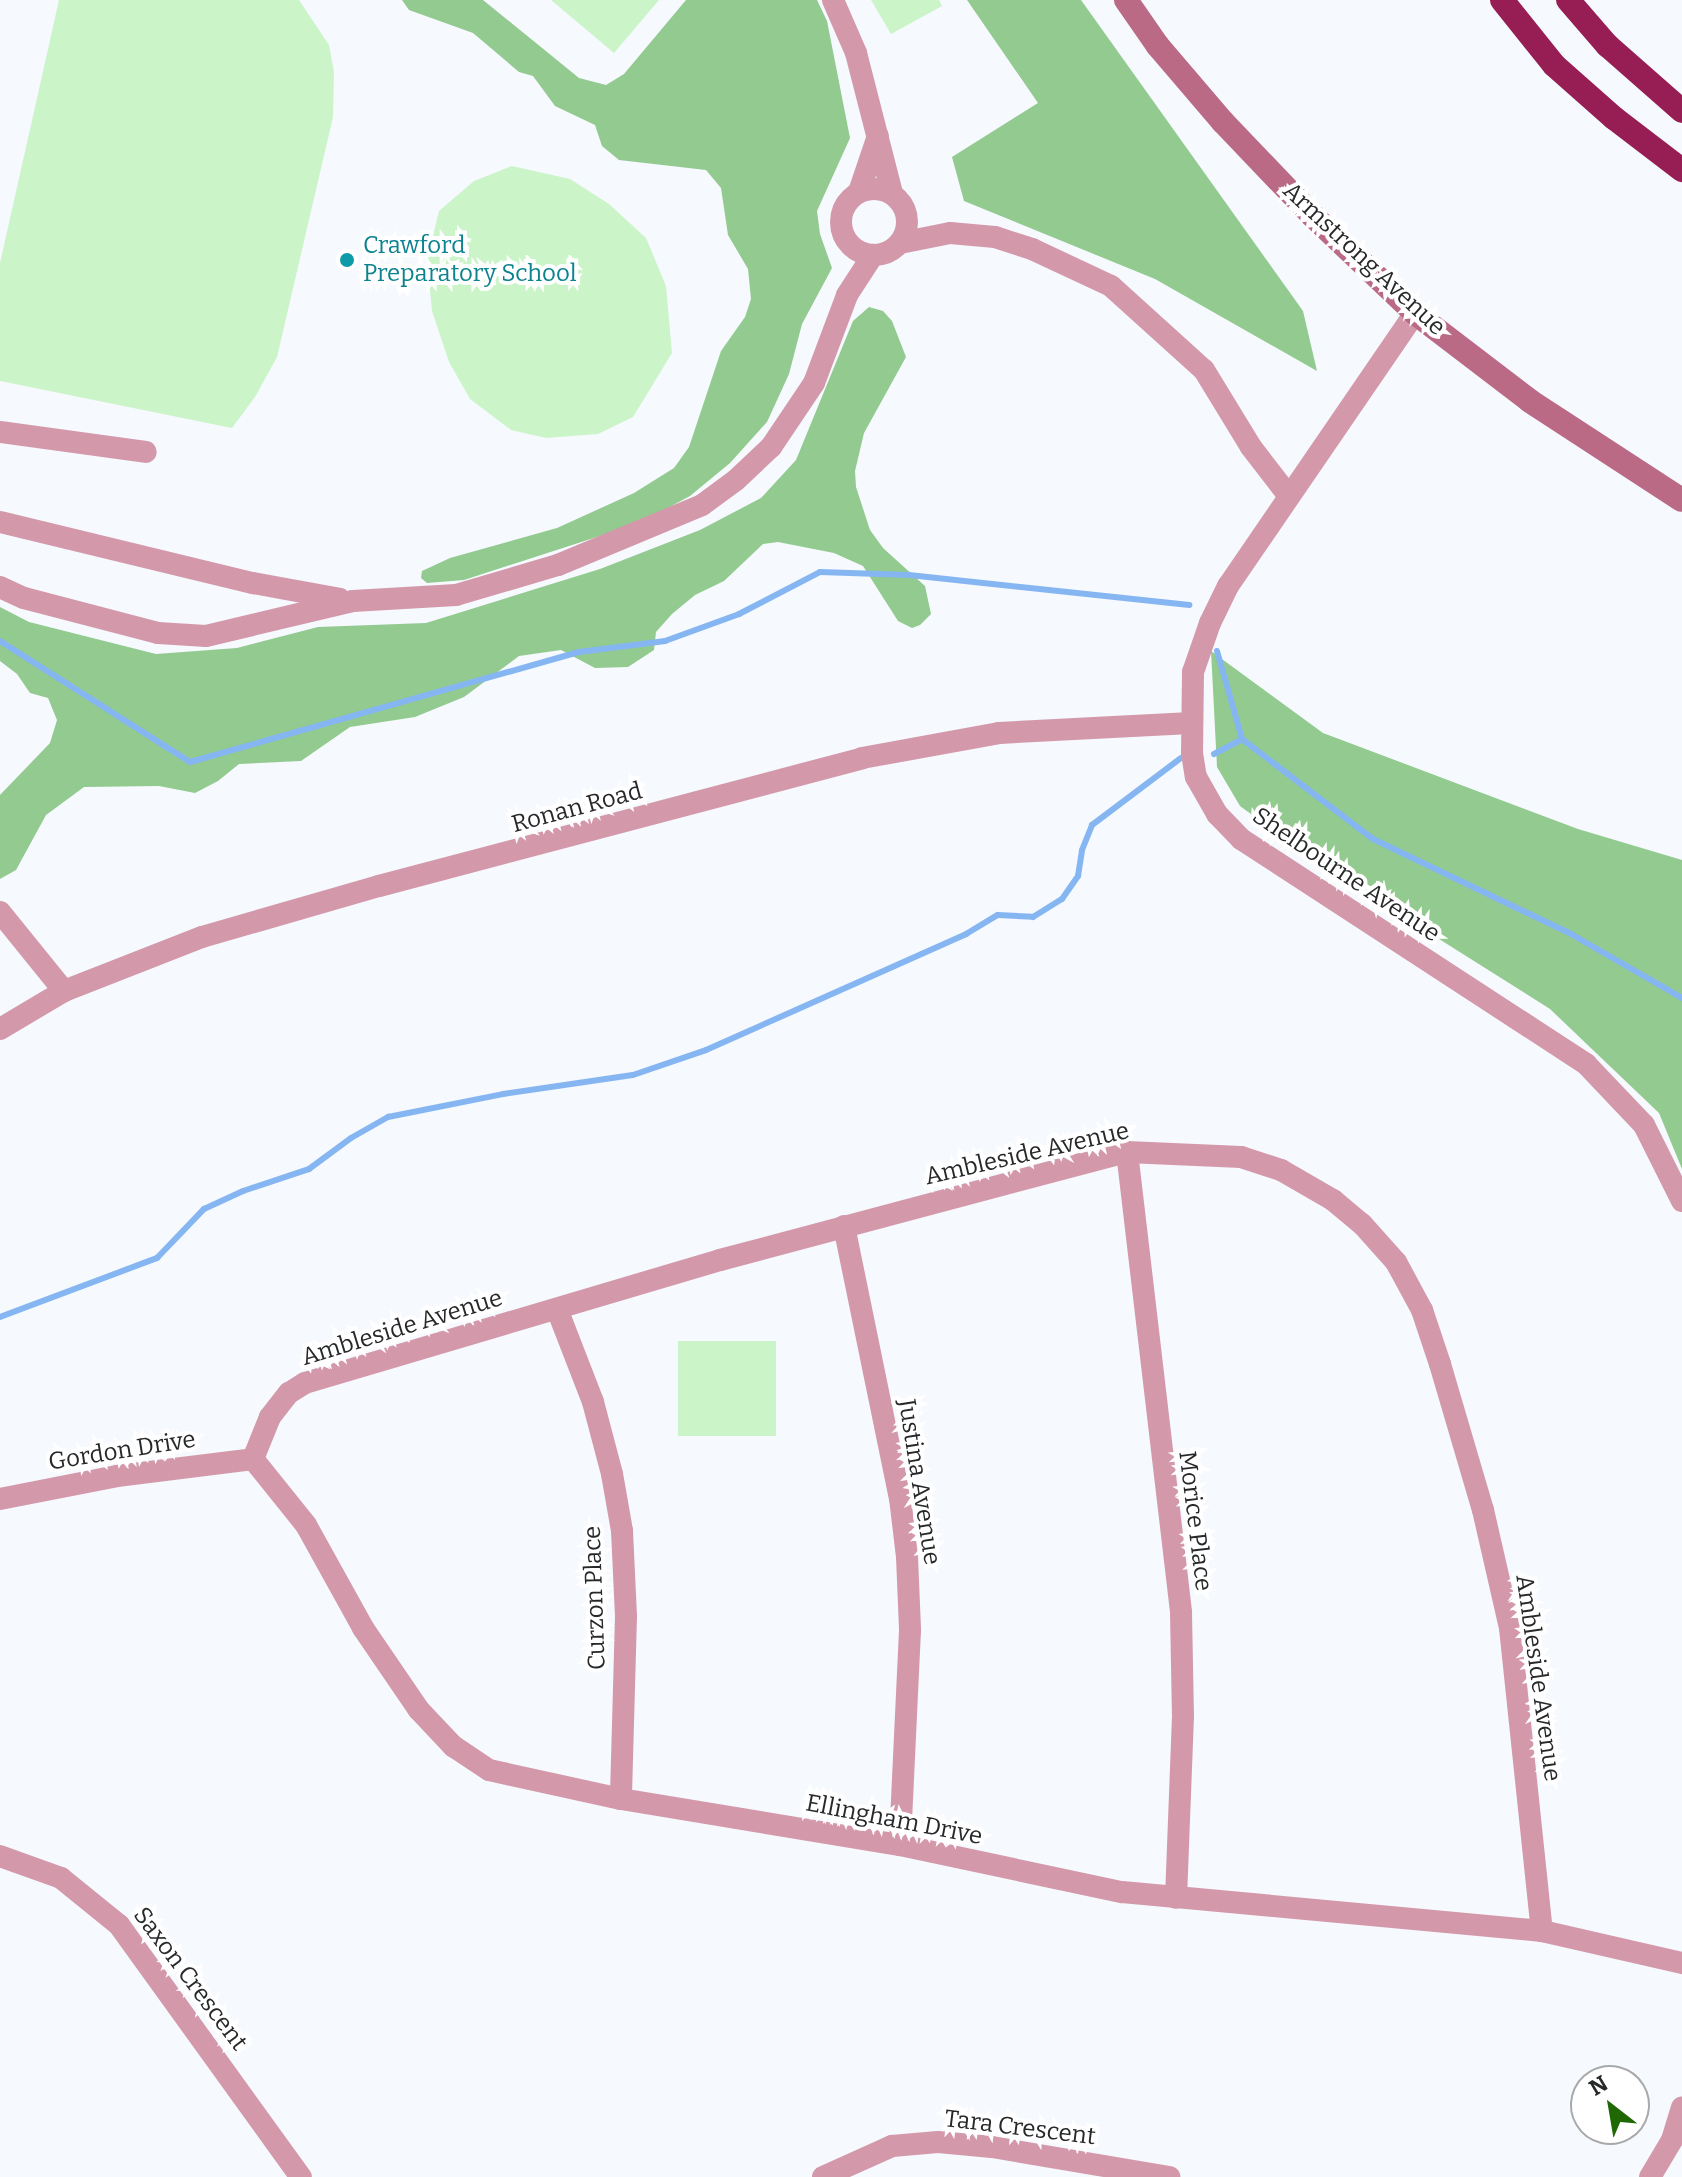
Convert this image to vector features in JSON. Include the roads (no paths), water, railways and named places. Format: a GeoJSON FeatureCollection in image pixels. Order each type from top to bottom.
{"type":"FeatureCollection","features":[{"type":"Feature","properties":{"kind":"highway"},"geometry":{"type":"LineString","coordinates":[[1502,0],[1554,65],[1614,118],[1682,170]]}},
{"type":"Feature","properties":{"kind":"highway"},"geometry":{"type":"LineString","coordinates":[[1568,0],[1607,45],[1682,111]]}},
{"type":"Feature","properties":{"kind":"street"},"geometry":{"type":"LineString","coordinates":[[833,0],[856,53],[907,228],[900,243]]}},
{"type":"Feature","properties":{"kind":"street","name":"Armstrong Avenue"},"geometry":{"type":"LineString","coordinates":[[1126,0],[1158,46],[1223,122],[1312,215],[1415,313],[1530,401],[1682,500]]}},
{"type":"Feature","properties":{"kind":"street"},"geometry":{"type":"LineString","coordinates":[[878,136],[859,192],[846,204],[841,221],[845,239],[851,246],[873,255],[887,253],[900,243],[950,233],[995,237],[1032,249],[1111,286],[1129,299],[1144,318],[1204,370],[1257,456],[1288,495]]}},
{"type":"Feature","properties":{"kind":"street"},"geometry":{"type":"LineString","coordinates":[[859,192],[876,188],[950,233]]}},
{"type":"Feature","properties":{"kind":"street"},"geometry":{"type":"LineString","coordinates":[[0,587],[24,598],[158,633],[188,636],[230,633],[353,601],[456,595],[558,565],[702,505],[736,480],[771,447],[793,416],[830,347],[847,295],[851,246]]}},
{"type":"Feature","properties":{"kind":"street"},"geometry":{"type":"LineString","coordinates":[[847,295],[873,255]]}},
{"type":"Feature","properties":{"kind":"street","name":"Shelbourne Avenue"},"geometry":{"type":"LineString","coordinates":[[1415,313],[1288,495],[1228,586],[1210,623],[1193,672],[1191,723],[1196,777],[1217,814],[1241,839],[1586,1064],[1644,1125],[1682,1201]]}},
{"type":"Feature","properties":{"kind":"street"},"geometry":{"type":"LineString","coordinates":[[0,432],[146,452]]}},
{"type":"Feature","properties":{"kind":"street"},"geometry":{"type":"LineString","coordinates":[[0,522],[253,583],[353,601]]}},
{"type":"Feature","properties":{"kind":"street","name":"Ronan Road"},"geometry":{"type":"LineString","coordinates":[[0,1029],[64,991],[159,952],[262,920],[862,758],[999,733],[1191,723]]}},
{"type":"Feature","properties":{"kind":"street"},"geometry":{"type":"LineString","coordinates":[[0,912],[64,991]]}},
{"type":"Feature","properties":{"kind":"street","name":"Ambleside Avenue"},"geometry":{"type":"LineString","coordinates":[[253,1459],[270,1417],[289,1393],[305,1383],[844,1226],[1127,1152],[1241,1157],[1281,1170],[1333,1200],[1362,1224],[1396,1262],[1422,1310],[1459,1420],[1510,1628],[1542,1931]]}},
{"type":"Feature","properties":{"kind":"street","name":"Morice Place"},"geometry":{"type":"LineString","coordinates":[[1127,1152],[1181,1613],[1183,1732],[1176,1898]]}},
{"type":"Feature","properties":{"kind":"street","name":"Justina Avenue"},"geometry":{"type":"LineString","coordinates":[[844,1226],[900,1498],[907,1557],[910,1630],[900,1845]]}},
{"type":"Feature","properties":{"kind":"street","name":"Curzon Place"},"geometry":{"type":"LineString","coordinates":[[557,1309],[593,1402],[612,1474],[622,1531],[626,1616],[621,1799]]}},
{"type":"Feature","properties":{"kind":"street","name":"Ellingham Drive"},"geometry":{"type":"LineString","coordinates":[[253,1459],[306,1525],[363,1628],[419,1710],[453,1746],[489,1770],[621,1799],[900,1845],[1093,1886],[1176,1898],[1542,1931],[1682,1963]]}},
{"type":"Feature","properties":{"kind":"street","name":"Gordon Drive"},"geometry":{"type":"LineString","coordinates":[[0,1499],[117,1476],[253,1459]]}},
{"type":"Feature","properties":{"kind":"street","name":"Saxon Crescent"},"geometry":{"type":"LineString","coordinates":[[0,1856],[61,1878],[119,1925],[301,2177]]}},
{"type":"Feature","properties":{"kind":"street"},"geometry":{"type":"LineString","coordinates":[[1650,2177],[1672,2140],[1682,2107]]}},
{"type":"Feature","properties":{"kind":"street","name":"Tara Crescent"},"geometry":{"type":"LineString","coordinates":[[823,2177],[892,2146],[938,2142],[992,2147],[1169,2177]]}},
{"type":"Feature","properties":{"kind":"waterway"},"geometry":{"type":"LineString","coordinates":[[0,641],[190,762],[579,652],[665,641],[739,614],[820,572],[909,575],[1189,605]]}},
{"type":"Feature","properties":{"kind":"waterway"},"geometry":{"type":"LineString","coordinates":[[1217,651],[1242,739],[1373,839],[1571,934],[1682,998]]}},
{"type":"Feature","properties":{"kind":"waterway"},"geometry":{"type":"LineString","coordinates":[[1214,754],[1242,739]]}},
{"type":"Feature","properties":{"kind":"waterway"},"geometry":{"type":"LineString","coordinates":[[0,1317],[157,1258],[204,1209],[243,1191],[309,1169],[351,1138],[388,1117],[503,1094],[633,1075],[706,1050],[966,934],[998,915],[1033,917],[1062,899],[1078,876],[1082,850],[1092,825],[1181,758]]}},
{"type":"Feature","properties":{"kind":"place","name":"Crawford Preparatory School"},"geometry":{"type":"Point","coordinates":[347,260]}}]}
